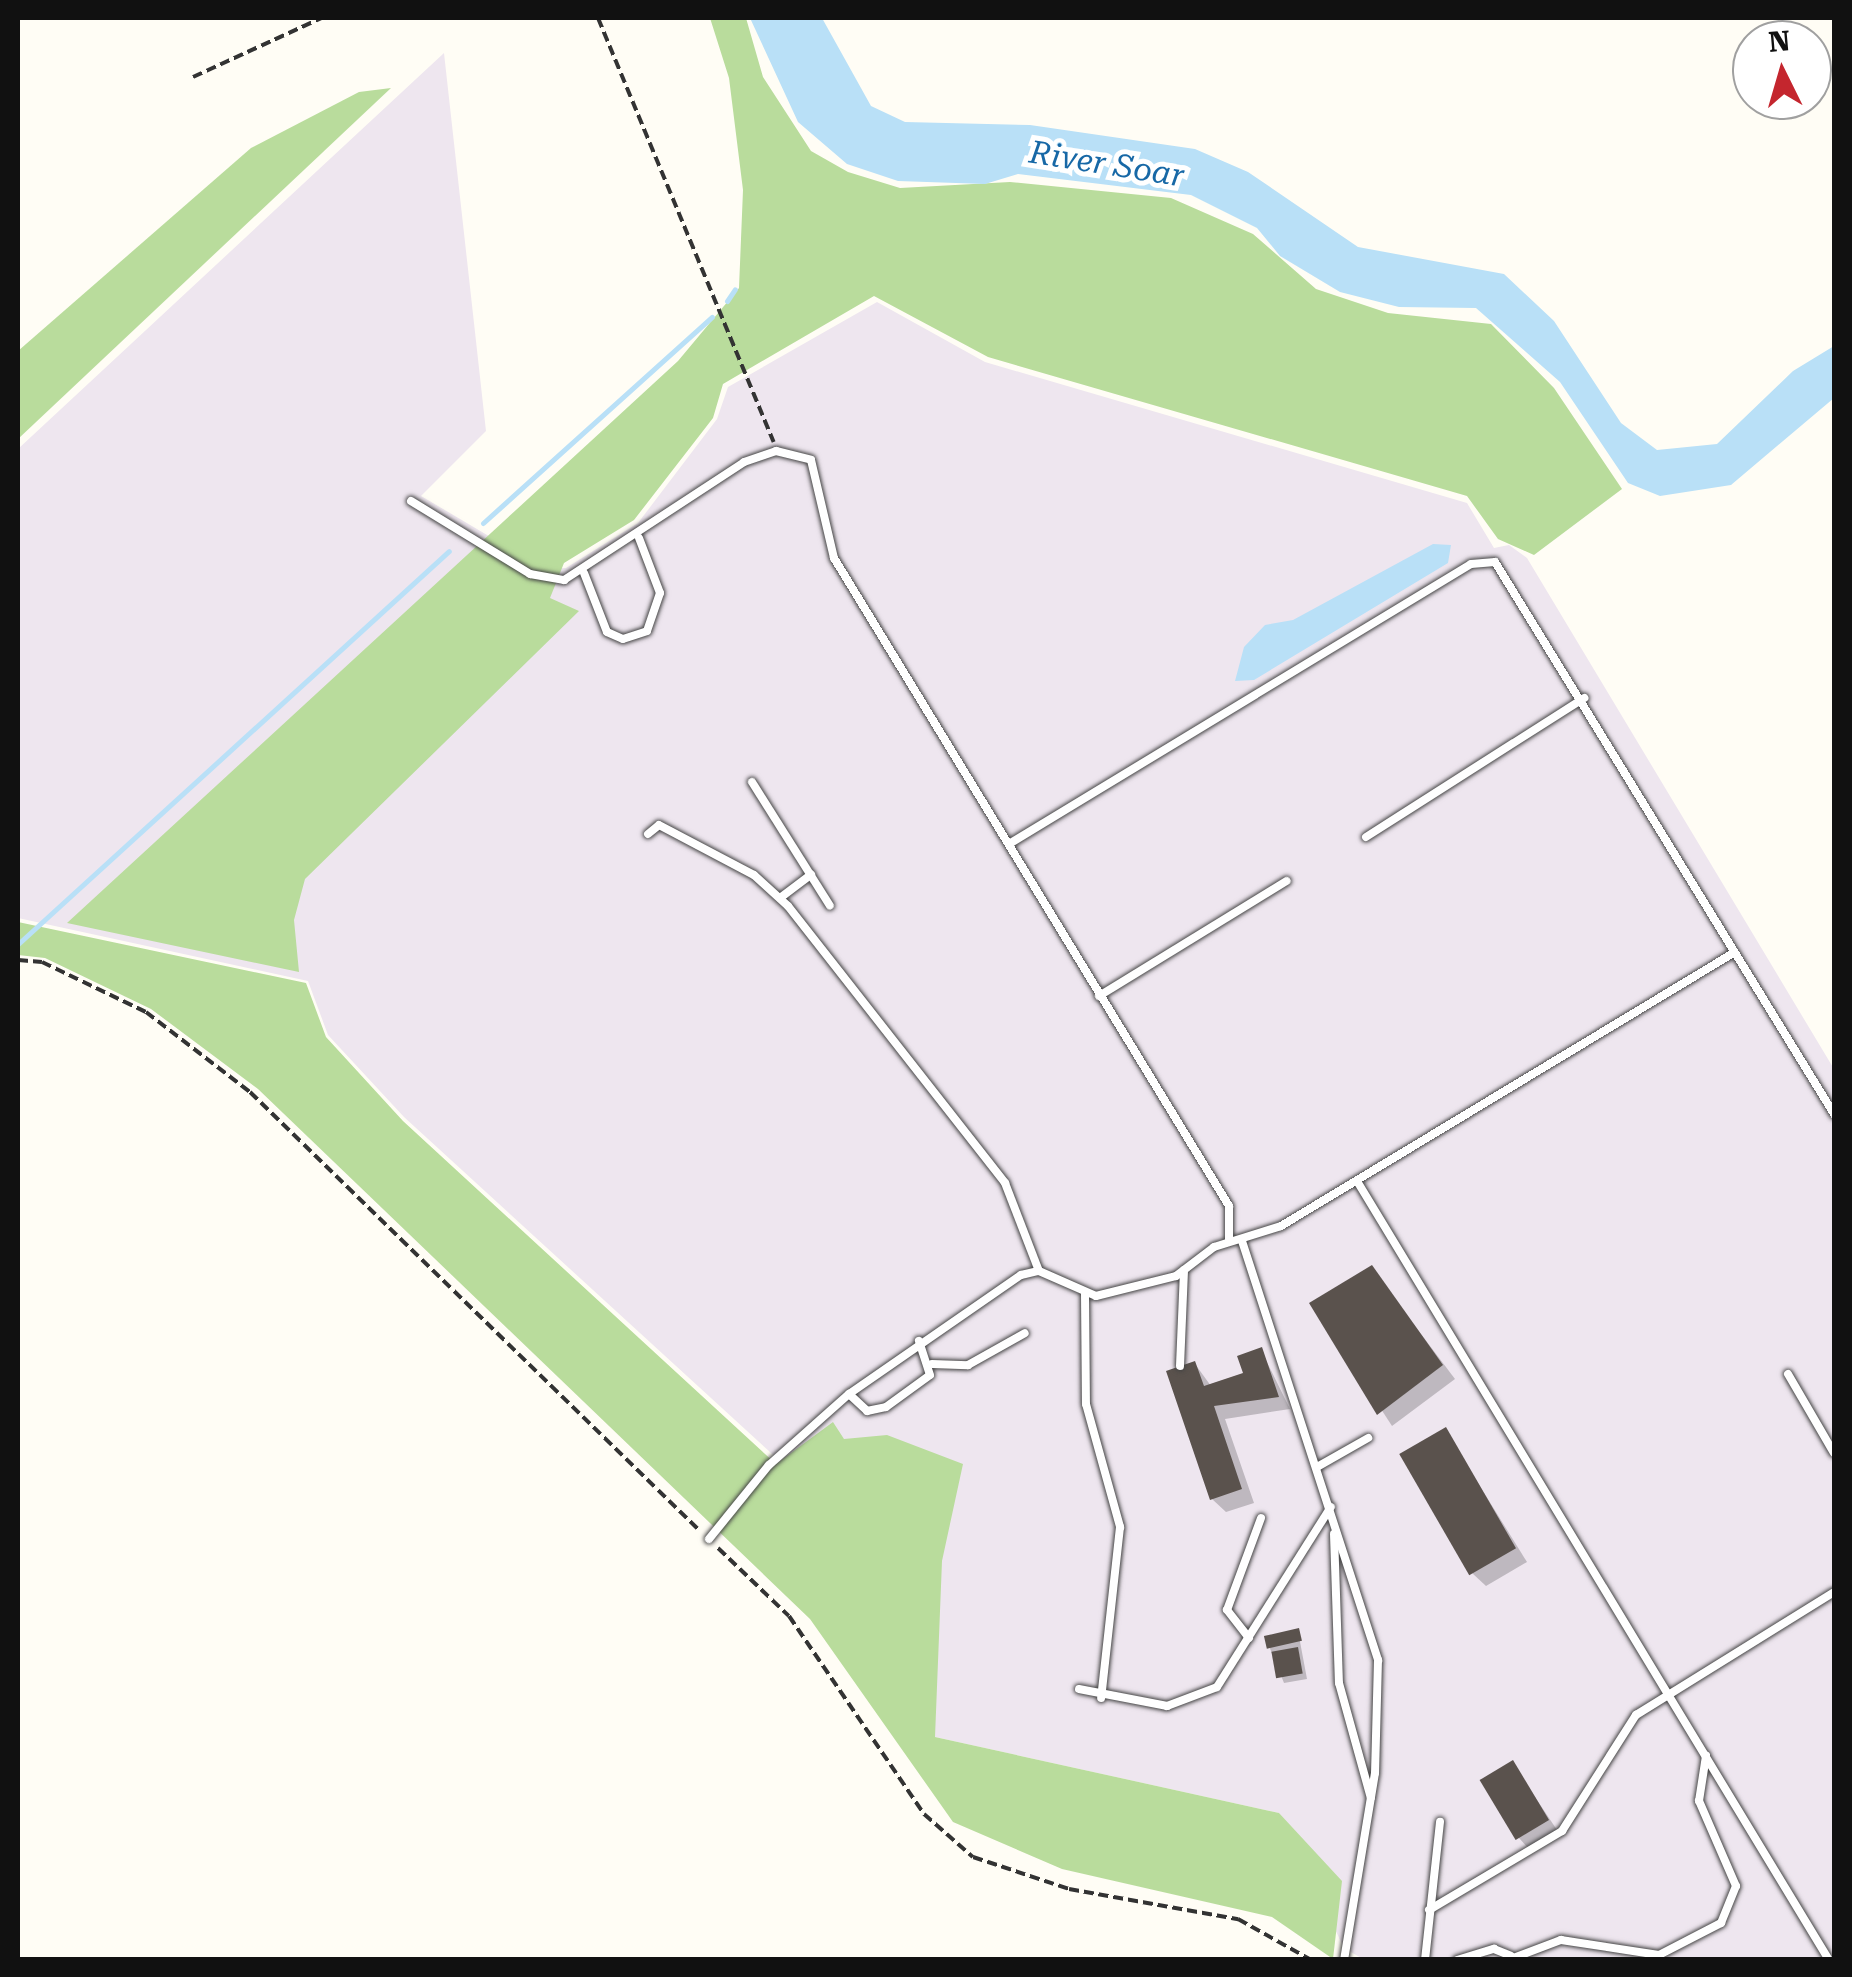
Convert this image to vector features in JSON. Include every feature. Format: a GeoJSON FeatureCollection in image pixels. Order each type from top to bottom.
{"type":"FeatureCollection","features":[{"type":"Feature","properties":{"kind":"lane"},"geometry":{"type":"LineString","coordinates":[[411,501],[530,574],[584,573],[744,462],[776,451],[802,454],[818,470],[834,558],[1229,1206],[1229,1240]]}},
{"type":"Feature","properties":{"kind":"lane"},"geometry":{"type":"LineString","coordinates":[[584,573],[607,632],[623,639],[647,631],[660,593],[639,538]]}},
{"type":"Feature","properties":{"kind":"lane"},"geometry":{"type":"LineString","coordinates":[[1008,844],[1477,562],[1504,567],[1834,1114]]}},
{"type":"Feature","properties":{"kind":"lane"},"geometry":{"type":"LineString","coordinates":[[1366,837],[1584,698]]}},
{"type":"Feature","properties":{"kind":"lane"},"geometry":{"type":"LineString","coordinates":[[752,782],[830,906]]}},
{"type":"Feature","properties":{"kind":"lane"},"geometry":{"type":"LineString","coordinates":[[648,834],[659,825],[780,898],[1005,1183],[1040,1271],[1085,1294],[1142,1288],[1184,1270],[1229,1240],[1242,1240],[1356,1181],[1734,952]]}},
{"type":"Feature","properties":{"kind":"lane"},"geometry":{"type":"LineString","coordinates":[[780,898],[811,875]]}},
{"type":"Feature","properties":{"kind":"lane"},"geometry":{"type":"LineString","coordinates":[[1099,996],[1287,881]]}},
{"type":"Feature","properties":{"kind":"lane"},"geometry":{"type":"LineString","coordinates":[[1356,1181],[1482,1402],[1497,1408],[1828,1960]]}},
{"type":"Feature","properties":{"kind":"lane"},"geometry":{"type":"LineString","coordinates":[[1242,1240],[1378,1660],[1371,1798],[1344,1960]]}},
{"type":"Feature","properties":{"kind":"lane"},"geometry":{"type":"LineString","coordinates":[[1180,1366],[1184,1270]]}},
{"type":"Feature","properties":{"kind":"lane"},"geometry":{"type":"LineString","coordinates":[[709,1539],[769,1465],[849,1394],[918,1341],[1040,1271]]}},
{"type":"Feature","properties":{"kind":"lane"},"geometry":{"type":"LineString","coordinates":[[1085,1294],[1086,1404],[1120,1527],[1101,1698]]}},
{"type":"Feature","properties":{"kind":"lane"},"geometry":{"type":"LineString","coordinates":[[932,1364],[968,1365],[1026,1333]]}},
{"type":"Feature","properties":{"kind":"lane"},"geometry":{"type":"LineString","coordinates":[[849,1394],[867,1411],[886,1408],[930,1375],[932,1364],[918,1341]]}},
{"type":"Feature","properties":{"kind":"lane"},"geometry":{"type":"LineString","coordinates":[[1788,1374],[1834,1454]]}},
{"type":"Feature","properties":{"kind":"lane"},"geometry":{"type":"LineString","coordinates":[[1318,1467],[1368,1438]]}},
{"type":"Feature","properties":{"kind":"lane"},"geometry":{"type":"LineString","coordinates":[[1079,1689],[1101,1698],[1167,1706],[1201,1698],[1228,1675],[1331,1507]]}},
{"type":"Feature","properties":{"kind":"lane"},"geometry":{"type":"LineString","coordinates":[[1250,1638],[1226,1610],[1261,1518]]}},
{"type":"Feature","properties":{"kind":"lane"},"geometry":{"type":"LineString","coordinates":[[1334,1524],[1338,1683],[1371,1798]]}},
{"type":"Feature","properties":{"kind":"lane"},"geometry":{"type":"LineString","coordinates":[[1429,1910],[1562,1831],[1623,1730],[1668,1692],[1834,1592]]}},
{"type":"Feature","properties":{"kind":"lane"},"geometry":{"type":"LineString","coordinates":[[1457,1960],[1476,1951],[1511,1958],[1562,1940],[1646,1957],[1674,1951],[1721,1923],[1734,1900],[1730,1862],[1699,1801],[1706,1756]]}},
{"type":"Feature","properties":{"kind":"lane"},"geometry":{"type":"LineString","coordinates":[[1425,1960],[1440,1822]]}},
{"type":"Feature","properties":{"kind":"path"},"geometry":{"type":"LineString","coordinates":[[193,78],[321,18]]}},
{"type":"Feature","properties":{"kind":"path"},"geometry":{"type":"LineString","coordinates":[[598,18],[752,373],[776,451]]}},
{"type":"Feature","properties":{"kind":"path"},"geometry":{"type":"LineString","coordinates":[[18,960],[42,962],[146,1012],[250,1092],[789,1616],[924,1814],[973,1857],[1069,1889],[1238,1918],[1311,1960]]}},
{"type":"Feature","properties":{"kind":"shaded area"},"geometry":{"type":"Polygon","coordinates":[[[444,53],[486,431],[421,496],[545,569],[566,568],[638,523],[717,419],[728,387],[877,302],[985,362],[1467,503],[1494,548],[1509,545],[1527,558],[1834,1069],[1834,1959],[1363,1959],[1344,1948],[1279,1813],[935,1737],[752,1493],[782,1463],[404,1117],[328,1035],[308,981],[18,918],[18,449],[444,53]]]}},
{"type":"Feature","properties":{"kind":"green space"},"geometry":{"type":"Polygon","coordinates":[[[710,18],[746,18],[763,77],[811,151],[848,172],[900,188],[1010,182],[1171,198],[1253,234],[1316,289],[1388,313],[1491,324],[1554,388],[1622,489],[1534,555],[1498,539],[1467,496],[988,357],[874,296],[723,384],[713,418],[634,520],[564,563],[550,598],[579,611],[305,879],[294,920],[299,972],[67,923],[678,361],[739,288],[743,190],[729,78],[710,18]]]}},
{"type":"Feature","properties":{"kind":"green space"},"geometry":{"type":"Polygon","coordinates":[[[391,88],[18,439],[18,351],[251,148],[359,92],[391,88]]]}},
{"type":"Feature","properties":{"kind":"green space"},"geometry":{"type":"Polygon","coordinates":[[[18,922],[306,983],[326,1037],[403,1121],[776,1464],[833,1422],[844,1439],[887,1435],[963,1464],[942,1561],[935,1737],[1279,1813],[1342,1881],[1333,1959],[1272,1917],[1062,1869],[953,1822],[810,1619],[258,1089],[151,1009],[45,958],[18,955],[18,922]]]}},
{"type":"Feature","properties":{"kind":"water","name":"River Soar"},"geometry":{"type":"Polygon","coordinates":[[[750,18],[822,18],[871,106],[905,122],[1030,125],[1195,149],[1248,172],[1358,247],[1504,274],[1554,321],[1621,423],[1657,450],[1717,444],[1793,371],[1834,346],[1834,398],[1731,485],[1660,496],[1628,483],[1560,382],[1476,308],[1399,307],[1340,292],[1280,256],[1257,228],[1191,195],[1018,174],[985,184],[898,181],[847,164],[798,122],[750,18]]]}},
{"type":"Feature","properties":{"kind":"water"},"geometry":{"type":"Polygon","coordinates":[[[1433,544],[1451,545],[1448,563],[1254,680],[1235,681],[1244,647],[1265,625],[1293,620],[1433,544]]]}},
{"type":"Feature","properties":{"kind":"building"},"geometry":{"type":"Polygon","coordinates":[[[1372,1265],[1443,1365],[1377,1415],[1309,1303],[1372,1265]]]}},
{"type":"Feature","properties":{"kind":"building"},"geometry":{"type":"Polygon","coordinates":[[[1262,1347],[1279,1397],[1214,1406],[1242,1489],[1210,1500],[1166,1371],[1195,1361],[1204,1386],[1243,1373],[1237,1356],[1262,1347]]]}},
{"type":"Feature","properties":{"kind":"building"},"geometry":{"type":"Polygon","coordinates":[[[1446,1427],[1516,1548],[1469,1575],[1399,1454],[1446,1427]]]}},
{"type":"Feature","properties":{"kind":"building"},"geometry":{"type":"Polygon","coordinates":[[[1299,1628],[1302,1641],[1267,1649],[1264,1636],[1299,1628]]]}},
{"type":"Feature","properties":{"kind":"building"},"geometry":{"type":"Polygon","coordinates":[[[1298,1647],[1303,1674],[1276,1678],[1271,1652],[1298,1647]]]}},
{"type":"Feature","properties":{"kind":"building"},"geometry":{"type":"Polygon","coordinates":[[[1513,1760],[1549,1820],[1516,1840],[1480,1780],[1513,1760]]]}},
{"type":"Feature","properties":{"kind":"waterway"},"geometry":{"type":"LineString","coordinates":[[727,301],[735,289]]}},
{"type":"Feature","properties":{"kind":"waterway"},"geometry":{"type":"LineString","coordinates":[[483,523],[712,317]]}},
{"type":"Feature","properties":{"kind":"waterway"},"geometry":{"type":"LineString","coordinates":[[18,944],[449,551]]}}]}
